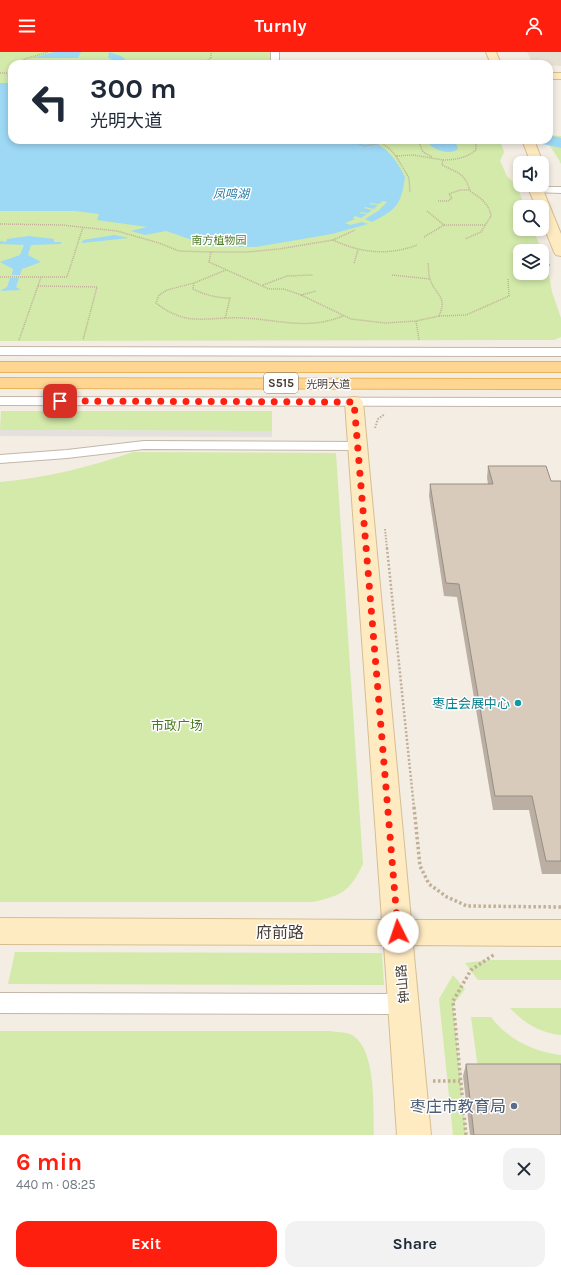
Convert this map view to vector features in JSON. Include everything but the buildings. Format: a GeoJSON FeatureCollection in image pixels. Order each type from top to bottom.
{"type":"FeatureCollection","features":[{"type":"Feature","properties":{"kind":"main road"},"geometry":{"type":"LineString","coordinates":[[518,144],[522,156]]}},
{"type":"Feature","properties":{"kind":"main road"},"geometry":{"type":"LineString","coordinates":[[530,144],[534,156]]}},
{"type":"Feature","properties":{"kind":"main road"},"geometry":{"type":"LineString","coordinates":[[546,192],[561,252]]}},
{"type":"Feature","properties":{"kind":"main road"},"geometry":{"type":"LineString","coordinates":[[547,192],[561,220]]}},
{"type":"Feature","properties":{"kind":"main road","name":"光明大道"},"geometry":{"type":"LineString","coordinates":[[0,367],[25,354],[378,367],[561,367]]}},
{"type":"Feature","properties":{"kind":"main road"},"geometry":{"type":"LineString","coordinates":[[378,367],[385,407]]}},
{"type":"Feature","properties":{"kind":"main road","name":"光明大道"},"geometry":{"type":"LineString","coordinates":[[0,383],[196,383],[378,367],[474,384],[561,384]]}},
{"type":"Feature","properties":{"kind":"main road"},"geometry":{"type":"LineString","coordinates":[[195,401],[196,383]]}},
{"type":"Feature","properties":{"kind":"main road"},"geometry":{"type":"LineString","coordinates":[[474,384],[478,402]]}},
{"type":"Feature","properties":{"kind":"main road","name":"钟山路"},"geometry":{"type":"LineString","coordinates":[[354,402],[366,438],[398,932],[414,1135]]}},
{"type":"Feature","properties":{"kind":"main road","name":"府前路"},"geometry":{"type":"LineString","coordinates":[[0,931],[561,933]]}},
{"type":"Feature","properties":{"kind":"street","name":"光明大道"},"geometry":{"type":"LineString","coordinates":[[0,351],[25,354]]}},
{"type":"Feature","properties":{"kind":"street","name":"光明大道"},"geometry":{"type":"LineString","coordinates":[[378,367],[561,352]]}},
{"type":"Feature","properties":{"kind":"street","name":"光明大道"},"geometry":{"type":"LineString","coordinates":[[0,401],[354,402],[385,407],[478,402],[561,402]]}},
{"type":"Feature","properties":{"kind":"street"},"geometry":{"type":"LineString","coordinates":[[0,459],[67,454],[144,445],[366,438]]}},
{"type":"Feature","properties":{"kind":"street"},"geometry":{"type":"LineString","coordinates":[[0,1002],[404,1004]]}},
{"type":"Feature","properties":{"kind":"path"},"geometry":{"type":"LineString","coordinates":[[23,60],[48,52]]}},
{"type":"Feature","properties":{"kind":"path"},"geometry":{"type":"LineString","coordinates":[[0,73],[8,73],[8,79]]}},
{"type":"Feature","properties":{"kind":"path"},"geometry":{"type":"LineString","coordinates":[[360,144],[364,146],[380,144]]}},
{"type":"Feature","properties":{"kind":"path"},"geometry":{"type":"LineString","coordinates":[[385,144],[396,156],[409,178],[410,192]]}},
{"type":"Feature","properties":{"kind":"path"},"geometry":{"type":"LineString","coordinates":[[419,144],[427,155],[443,160]]}},
{"type":"Feature","properties":{"kind":"path"},"geometry":{"type":"LineString","coordinates":[[396,156],[413,155],[443,160],[455,159],[471,154],[476,150],[475,144]]}},
{"type":"Feature","properties":{"kind":"path"},"geometry":{"type":"LineString","coordinates":[[443,160],[442,165],[464,175],[467,180],[469,190]]}},
{"type":"Feature","properties":{"kind":"path"},"geometry":{"type":"LineString","coordinates":[[438,201],[448,201],[452,198],[449,194],[452,192],[469,190],[483,200],[490,209],[491,216],[481,232],[466,239]]}},
{"type":"Feature","properties":{"kind":"path"},"geometry":{"type":"LineString","coordinates":[[427,211],[444,225]]}},
{"type":"Feature","properties":{"kind":"path"},"geometry":{"type":"LineString","coordinates":[[0,224],[83,227],[117,231],[159,242],[179,251],[211,252],[254,251],[333,240],[355,230]]}},
{"type":"Feature","properties":{"kind":"path"},"geometry":{"type":"LineString","coordinates":[[424,237],[444,225],[485,225]]}},
{"type":"Feature","properties":{"kind":"path"},"geometry":{"type":"LineString","coordinates":[[0,276],[67,277],[83,227]]}},
{"type":"Feature","properties":{"kind":"path"},"geometry":{"type":"LineString","coordinates":[[333,240],[358,250],[394,253],[417,245]]}},
{"type":"Feature","properties":{"kind":"path"},"geometry":{"type":"LineString","coordinates":[[354,263],[358,250]]}},
{"type":"Feature","properties":{"kind":"path"},"geometry":{"type":"LineString","coordinates":[[211,252],[209,262],[226,270],[269,289],[284,290],[300,295],[343,316],[368,322],[416,321],[440,316],[466,315],[509,296],[508,279]]}},
{"type":"Feature","properties":{"kind":"path"},"geometry":{"type":"LineString","coordinates":[[428,263],[430,278],[443,299],[443,308],[440,316]]}},
{"type":"Feature","properties":{"kind":"path"},"geometry":{"type":"LineString","coordinates":[[226,270],[194,283],[168,290],[159,295],[156,303],[165,311],[197,320],[238,318],[283,324],[308,324],[334,321],[343,316]]}},
{"type":"Feature","properties":{"kind":"path"},"geometry":{"type":"LineString","coordinates":[[262,285],[288,274],[313,275]]}},
{"type":"Feature","properties":{"kind":"path"},"geometry":{"type":"LineString","coordinates":[[392,275],[430,278]]}},
{"type":"Feature","properties":{"kind":"path"},"geometry":{"type":"LineString","coordinates":[[25,354],[41,277]]}},
{"type":"Feature","properties":{"kind":"path"},"geometry":{"type":"LineString","coordinates":[[194,283],[193,289],[202,295],[217,298],[230,298],[225,319]]}},
{"type":"Feature","properties":{"kind":"path"},"geometry":{"type":"LineString","coordinates":[[38,286],[97,287],[82,345]]}},
{"type":"Feature","properties":{"kind":"path"},"geometry":{"type":"LineString","coordinates":[[300,295],[316,291]]}},
{"type":"Feature","properties":{"kind":"path"},"geometry":{"type":"LineString","coordinates":[[416,321],[420,345]]}},
{"type":"Feature","properties":{"kind":"path"},"geometry":{"type":"LineString","coordinates":[[366,438],[385,407]]}},
{"type":"Feature","properties":{"kind":"path"},"geometry":{"type":"LineString","coordinates":[[384,525],[420,866],[428,884],[447,897],[467,906],[561,907]]}},
{"type":"Feature","properties":{"kind":"path"},"geometry":{"type":"LineString","coordinates":[[466,1135],[452,1001],[471,970],[497,953]]}},
{"type":"Feature","properties":{"kind":"shaded area"},"geometry":{"type":"Polygon","coordinates":[[[527,52],[561,52],[561,66],[553,65],[553,60],[531,60],[527,52]]]}},
{"type":"Feature","properties":{"kind":"shaded area"},"geometry":{"type":"Polygon","coordinates":[[[0,430],[272,431],[272,437],[0,436],[0,430]]]}},
{"type":"Feature","properties":{"kind":"green space","name":"南方植物园"},"geometry":{"type":"Polygon","coordinates":[[[0,52],[270,52],[270,60],[8,60],[8,144],[501,144],[504,152],[500,161],[507,176],[513,182],[513,192],[519,192],[522,200],[513,200],[513,236],[536,236],[539,244],[513,244],[513,280],[549,280],[549,275],[552,292],[561,318],[561,337],[554,340],[0,341],[0,52]]]}},
{"type":"Feature","properties":{"kind":"green space"},"geometry":{"type":"Polygon","coordinates":[[[553,135],[561,136],[561,164],[558,158],[549,144],[553,144],[553,135]]]}},
{"type":"Feature","properties":{"kind":"green space"},"geometry":{"type":"Polygon","coordinates":[[[1,411],[272,411],[272,431],[0,430],[1,411]]]}},
{"type":"Feature","properties":{"kind":"green space","name":"市政广场"},"geometry":{"type":"Polygon","coordinates":[[[133,452],[336,453],[363,864],[349,886],[338,894],[312,902],[0,902],[0,482],[34,478],[67,471],[133,452]]]}},
{"type":"Feature","properties":{"kind":"green space"},"geometry":{"type":"Polygon","coordinates":[[[15,952],[382,953],[384,985],[8,984],[15,952]]]}},
{"type":"Feature","properties":{"kind":"green space"},"geometry":{"type":"Polygon","coordinates":[[[489,960],[561,960],[561,980],[478,980],[465,963],[489,960]]]}},
{"type":"Feature","properties":{"kind":"green space"},"geometry":{"type":"Polygon","coordinates":[[[453,975],[465,989],[453,1005],[466,1135],[453,1135],[439,999],[453,975]]]}},
{"type":"Feature","properties":{"kind":"green space"},"geometry":{"type":"Polygon","coordinates":[[[510,1008],[561,1008],[561,1035],[539,1030],[527,1023],[510,1008]]]}},
{"type":"Feature","properties":{"kind":"green space"},"geometry":{"type":"Polygon","coordinates":[[[471,1017],[491,1017],[505,1032],[522,1043],[541,1051],[561,1055],[561,1076],[479,1076],[471,1017]]]}},
{"type":"Feature","properties":{"kind":"green space"},"geometry":{"type":"Polygon","coordinates":[[[0,1031],[330,1031],[347,1033],[352,1035],[360,1043],[366,1053],[370,1066],[373,1096],[374,1135],[0,1135],[0,1031]]]}},
{"type":"Feature","properties":{"kind":"water"},"geometry":{"type":"Polygon","coordinates":[[[54,52],[81,52],[78,58],[32,58],[54,52]]]}},
{"type":"Feature","properties":{"kind":"water"},"geometry":{"type":"Polygon","coordinates":[[[109,52],[121,56],[126,60],[108,60],[113,59],[108,58],[109,52]]]}},
{"type":"Feature","properties":{"kind":"water","name":"凤鸣湖"},"geometry":{"type":"Polygon","coordinates":[[[0,83],[8,83],[8,144],[378,144],[395,160],[405,177],[402,194],[399,200],[387,213],[372,222],[365,219],[378,211],[387,202],[383,201],[379,204],[370,203],[369,204],[378,205],[374,209],[365,207],[364,208],[372,210],[368,213],[361,212],[359,213],[367,214],[361,218],[355,216],[353,218],[355,219],[345,223],[350,225],[362,222],[368,224],[332,234],[256,247],[210,246],[166,231],[145,235],[131,231],[147,227],[97,220],[99,214],[75,211],[0,211],[0,83]]]}},
{"type":"Feature","properties":{"kind":"water"},"geometry":{"type":"Polygon","coordinates":[[[456,144],[458,149],[448,152],[436,149],[430,145],[456,144]]]}},
{"type":"Feature","properties":{"kind":"water"},"geometry":{"type":"Polygon","coordinates":[[[114,235],[129,238],[82,243],[83,240],[114,235]]]}},
{"type":"Feature","properties":{"kind":"water"},"geometry":{"type":"Polygon","coordinates":[[[29,236],[54,239],[54,242],[62,242],[60,244],[31,245],[28,255],[41,262],[22,269],[20,275],[12,275],[13,269],[0,262],[20,255],[24,245],[0,244],[0,241],[6,242],[7,239],[29,236]]]}},
{"type":"Feature","properties":{"kind":"water"},"geometry":{"type":"Polygon","coordinates":[[[10,278],[19,278],[16,287],[21,290],[0,291],[7,287],[10,278]]]}},
{"type":"Feature","properties":{"kind":"waterway"},"geometry":{"type":"LineString","coordinates":[[553,141],[561,143]]}},
{"type":"Feature","properties":{"kind":"place","name":"枣庄会展中心"},"geometry":{"type":"Point","coordinates":[518,703]}},
{"type":"Feature","properties":{"kind":"place","name":"枣庄市教育局"},"geometry":{"type":"Point","coordinates":[514,1106]}},
{"type":"Feature","properties":{"kind":"route"},"geometry":{"type":"LineString","coordinates":[[60,401],[354,402],[398,932]]}}]}
